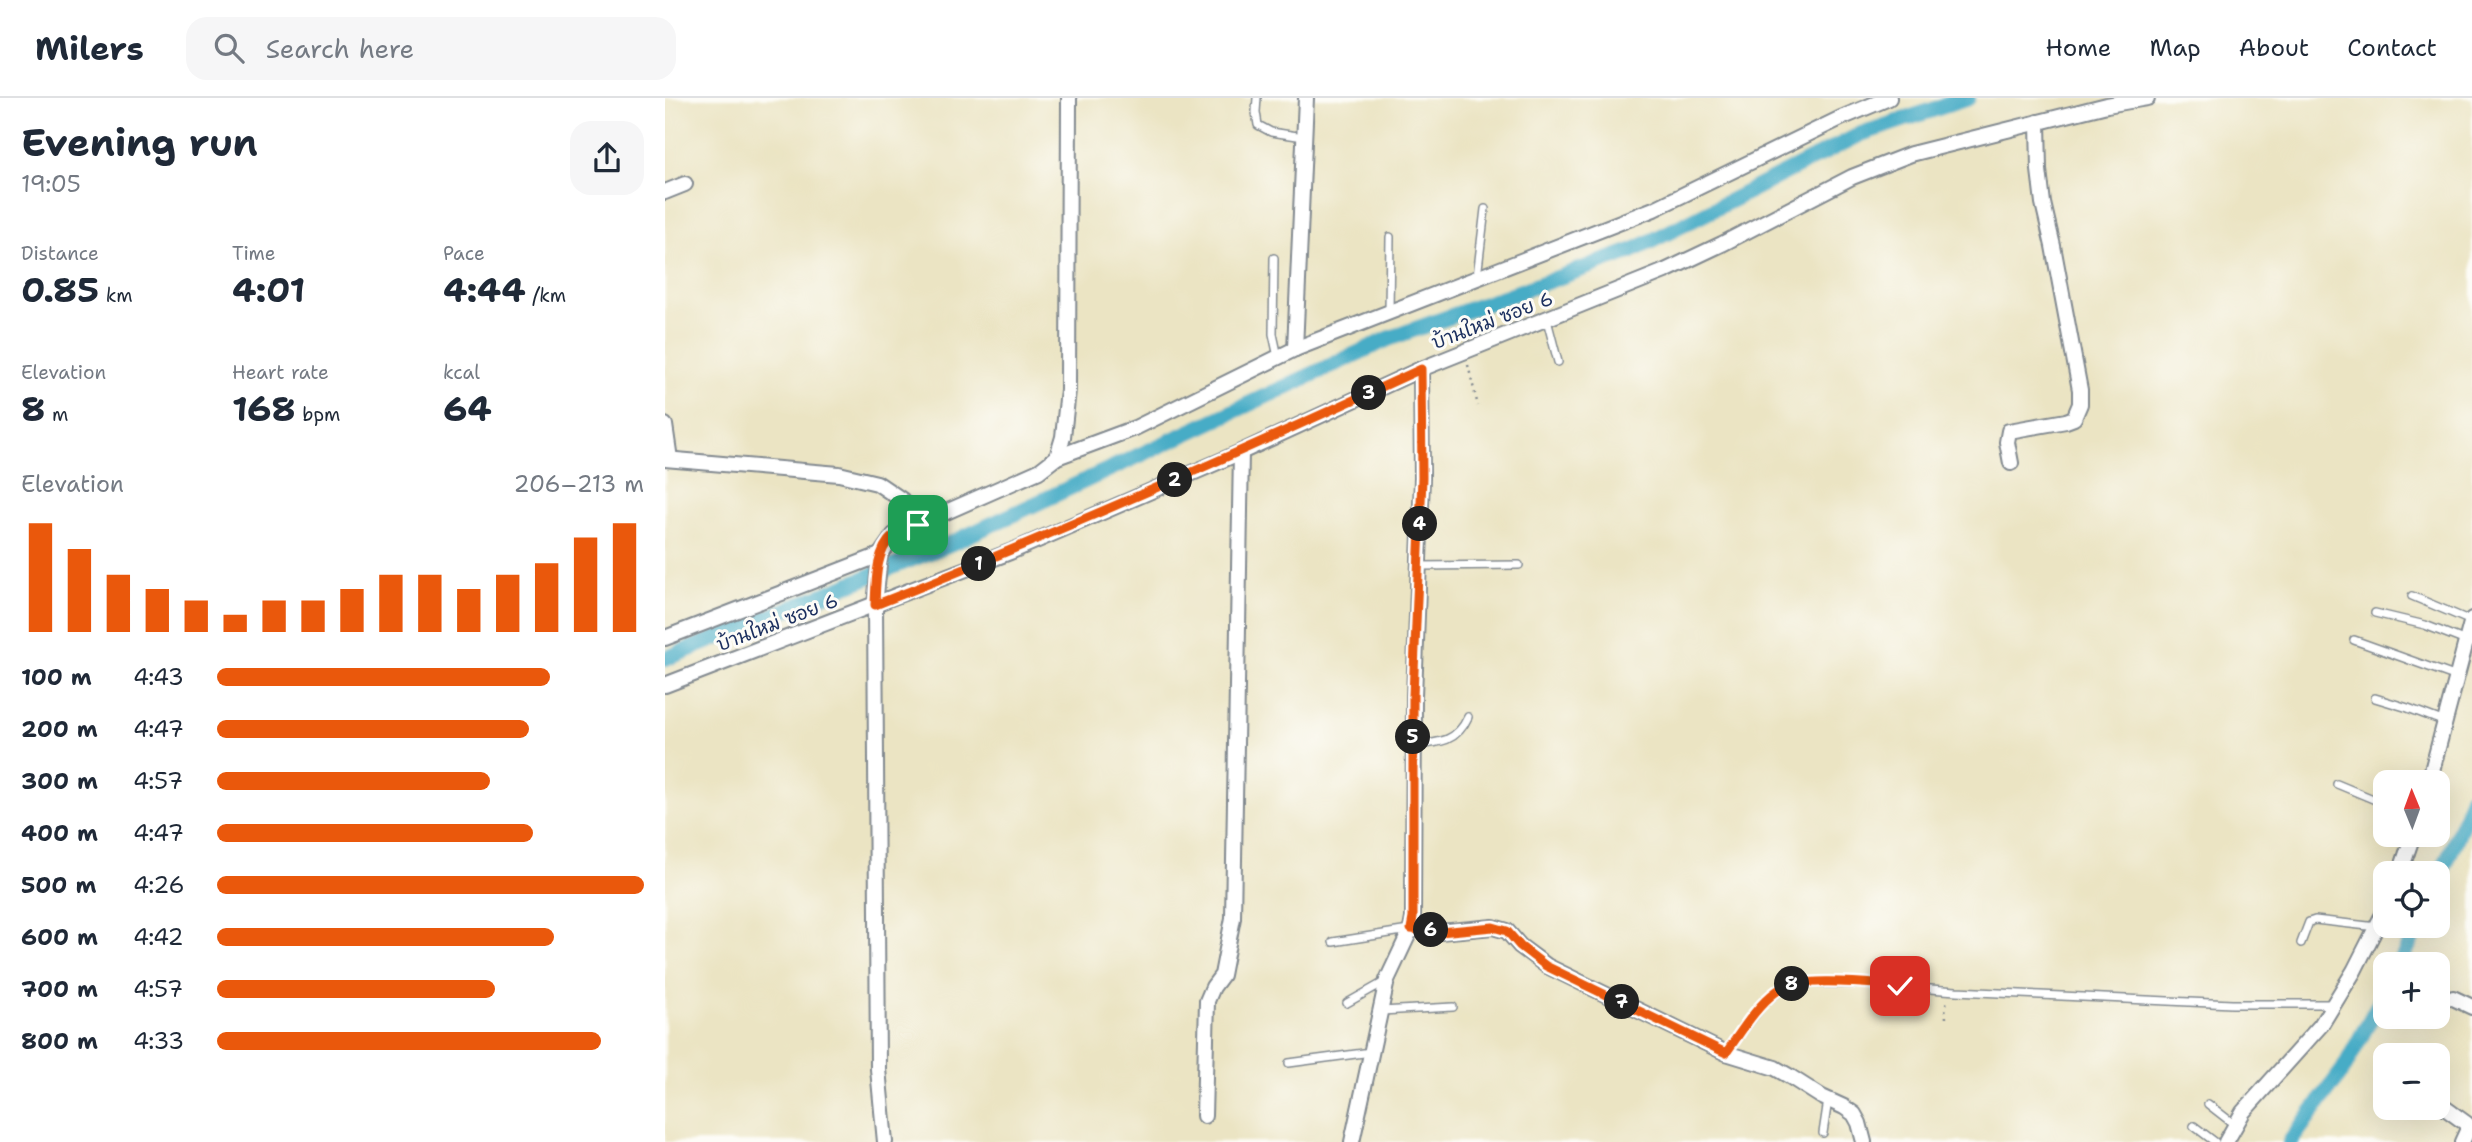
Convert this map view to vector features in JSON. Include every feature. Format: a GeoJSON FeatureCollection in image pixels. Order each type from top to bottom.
{"type":"FeatureCollection","features":[{"type":"Feature","properties":{"kind":"street"},"geometry":{"type":"LineString","coordinates":[[1058,457],[1068,390],[1069,98]]}},
{"type":"Feature","properties":{"kind":"street"},"geometry":{"type":"LineString","coordinates":[[1295,349],[1306,98]]}},
{"type":"Feature","properties":{"kind":"street"},"geometry":{"type":"LineString","coordinates":[[885,1142],[878,1069],[875,599],[880,560],[894,535],[1039,471],[1058,457],[1135,428],[1295,349],[1654,209],[1889,98]]}},
{"type":"Feature","properties":{"kind":"street","name":"บ้านใหม่ ซอย 6"},"geometry":{"type":"LineString","coordinates":[[665,685],[875,599],[1010,552],[1241,452],[1421,369],[1665,271],[1851,177],[1911,154],[2107,105],[2147,98]]}},
{"type":"Feature","properties":{"kind":"street"},"geometry":{"type":"LineString","coordinates":[[2011,463],[2007,442],[2009,431],[2074,418],[2080,404],[2071,338],[2043,203],[2038,122]]}},
{"type":"Feature","properties":{"kind":"street"},"geometry":{"type":"LineString","coordinates":[[665,192],[685,184]]}},
{"type":"Feature","properties":{"kind":"street"},"geometry":{"type":"LineString","coordinates":[[1352,1142],[1387,980],[1411,929],[1413,918],[1413,745],[1422,469],[1421,369]]}},
{"type":"Feature","properties":{"kind":"street"},"geometry":{"type":"LineString","coordinates":[[665,425],[668,459],[839,474],[877,483],[902,500],[918,525]]}},
{"type":"Feature","properties":{"kind":"street"},"geometry":{"type":"LineString","coordinates":[[1204,1116],[1207,1001],[1222,975],[1233,918],[1241,452]]}},
{"type":"Feature","properties":{"kind":"street"},"geometry":{"type":"LineString","coordinates":[[665,638],[880,560]]}},
{"type":"Feature","properties":{"kind":"street"},"geometry":{"type":"LineString","coordinates":[[2432,770],[2472,620]]}},
{"type":"Feature","properties":{"kind":"street"},"geometry":{"type":"LineString","coordinates":[[1411,929],[1440,932],[1493,927],[1507,931],[1520,946],[1546,966],[1726,1053],[1775,1068],[1844,1107],[1854,1114],[1859,1122],[1864,1142]]}},
{"type":"Feature","properties":{"kind":"street"},"geometry":{"type":"LineString","coordinates":[[2226,1142],[2243,1112],[2321,1025],[2373,936]]}},
{"type":"Feature","properties":{"kind":"street"},"geometry":{"type":"LineString","coordinates":[[2453,998],[2472,1007]]}},
{"type":"Feature","properties":{"kind":"street"},"geometry":{"type":"LineString","coordinates":[[2450,1112],[2467,1124],[2462,1142]]}},
{"type":"Feature","properties":{"kind":"lane"},"geometry":{"type":"LineString","coordinates":[[1257,98],[1255,112],[1258,125],[1271,132],[1305,137]]}},
{"type":"Feature","properties":{"kind":"lane"},"geometry":{"type":"LineString","coordinates":[[1477,279],[1485,209]]}},
{"type":"Feature","properties":{"kind":"lane"},"geometry":{"type":"LineString","coordinates":[[1389,313],[1390,237]]}},
{"type":"Feature","properties":{"kind":"lane"},"geometry":{"type":"LineString","coordinates":[[1274,258],[1273,334],[1277,357]]}},
{"type":"Feature","properties":{"kind":"lane"},"geometry":{"type":"LineString","coordinates":[[1546,320],[1558,362]]}},
{"type":"Feature","properties":{"kind":"lane"},"geometry":{"type":"LineString","coordinates":[[1418,566],[1519,565]]}},
{"type":"Feature","properties":{"kind":"lane"},"geometry":{"type":"LineString","coordinates":[[2412,596],[2472,620]]}},
{"type":"Feature","properties":{"kind":"lane"},"geometry":{"type":"LineString","coordinates":[[2375,613],[2425,625],[2466,641]]}},
{"type":"Feature","properties":{"kind":"lane"},"geometry":{"type":"LineString","coordinates":[[2354,640],[2457,677]]}},
{"type":"Feature","properties":{"kind":"lane"},"geometry":{"type":"LineString","coordinates":[[2375,698],[2445,723]]}},
{"type":"Feature","properties":{"kind":"lane"},"geometry":{"type":"LineString","coordinates":[[1413,745],[1440,743],[1463,729],[1468,716]]}},
{"type":"Feature","properties":{"kind":"lane"},"geometry":{"type":"LineString","coordinates":[[2337,784],[2373,799]]}},
{"type":"Feature","properties":{"kind":"lane"},"geometry":{"type":"LineString","coordinates":[[2301,943],[2309,922],[2315,920],[2373,926]]}},
{"type":"Feature","properties":{"kind":"lane"},"geometry":{"type":"LineString","coordinates":[[1333,942],[1411,929]]}},
{"type":"Feature","properties":{"kind":"lane"},"geometry":{"type":"LineString","coordinates":[[1347,1003],[1387,980]]}},
{"type":"Feature","properties":{"kind":"lane"},"geometry":{"type":"LineString","coordinates":[[1726,1053],[1765,1002],[1789,984],[1866,984],[2232,1004],[2334,1004]]}},
{"type":"Feature","properties":{"kind":"lane"},"geometry":{"type":"LineString","coordinates":[[1381,1011],[1453,1007]]}},
{"type":"Feature","properties":{"kind":"lane"},"geometry":{"type":"LineString","coordinates":[[1289,1063],[1371,1052]]}},
{"type":"Feature","properties":{"kind":"lane"},"geometry":{"type":"LineString","coordinates":[[1823,1133],[1828,1099]]}},
{"type":"Feature","properties":{"kind":"lane"},"geometry":{"type":"LineString","coordinates":[[2208,1104],[2235,1126]]}},
{"type":"Feature","properties":{"kind":"lane"},"geometry":{"type":"LineString","coordinates":[[2194,1126],[2215,1142]]}},
{"type":"Feature","properties":{"kind":"path"},"geometry":{"type":"LineString","coordinates":[[1464,351],[1478,406]]}},
{"type":"Feature","properties":{"kind":"path"},"geometry":{"type":"LineString","coordinates":[[1946,1018],[1948,998],[1956,991]]}},
{"type":"Feature","properties":{"kind":"waterway"},"geometry":{"type":"LineString","coordinates":[[665,659],[954,542],[1388,339],[1632,251],[1861,134],[1968,98]]}},
{"type":"Feature","properties":{"kind":"waterway"},"geometry":{"type":"LineString","coordinates":[[2447,861],[2472,797]]}},
{"type":"Feature","properties":{"kind":"waterway"},"geometry":{"type":"LineString","coordinates":[[2406,952],[2412,938]]}},
{"type":"Feature","properties":{"kind":"waterway"},"geometry":{"type":"LineString","coordinates":[[2290,1142],[2343,1070],[2373,1014]]}},
{"type":"Feature","properties":{"kind":"route"},"geometry":{"type":"LineString","coordinates":[[918,525],[894,535],[884,547],[880,555],[875,605],[1010,552],[1241,452],[1421,369],[1422,478],[1413,696],[1411,929],[1440,932],[1493,927],[1507,931],[1520,946],[1546,966],[1726,1053],[1765,1002],[1789,984],[1900,986]]}}]}
